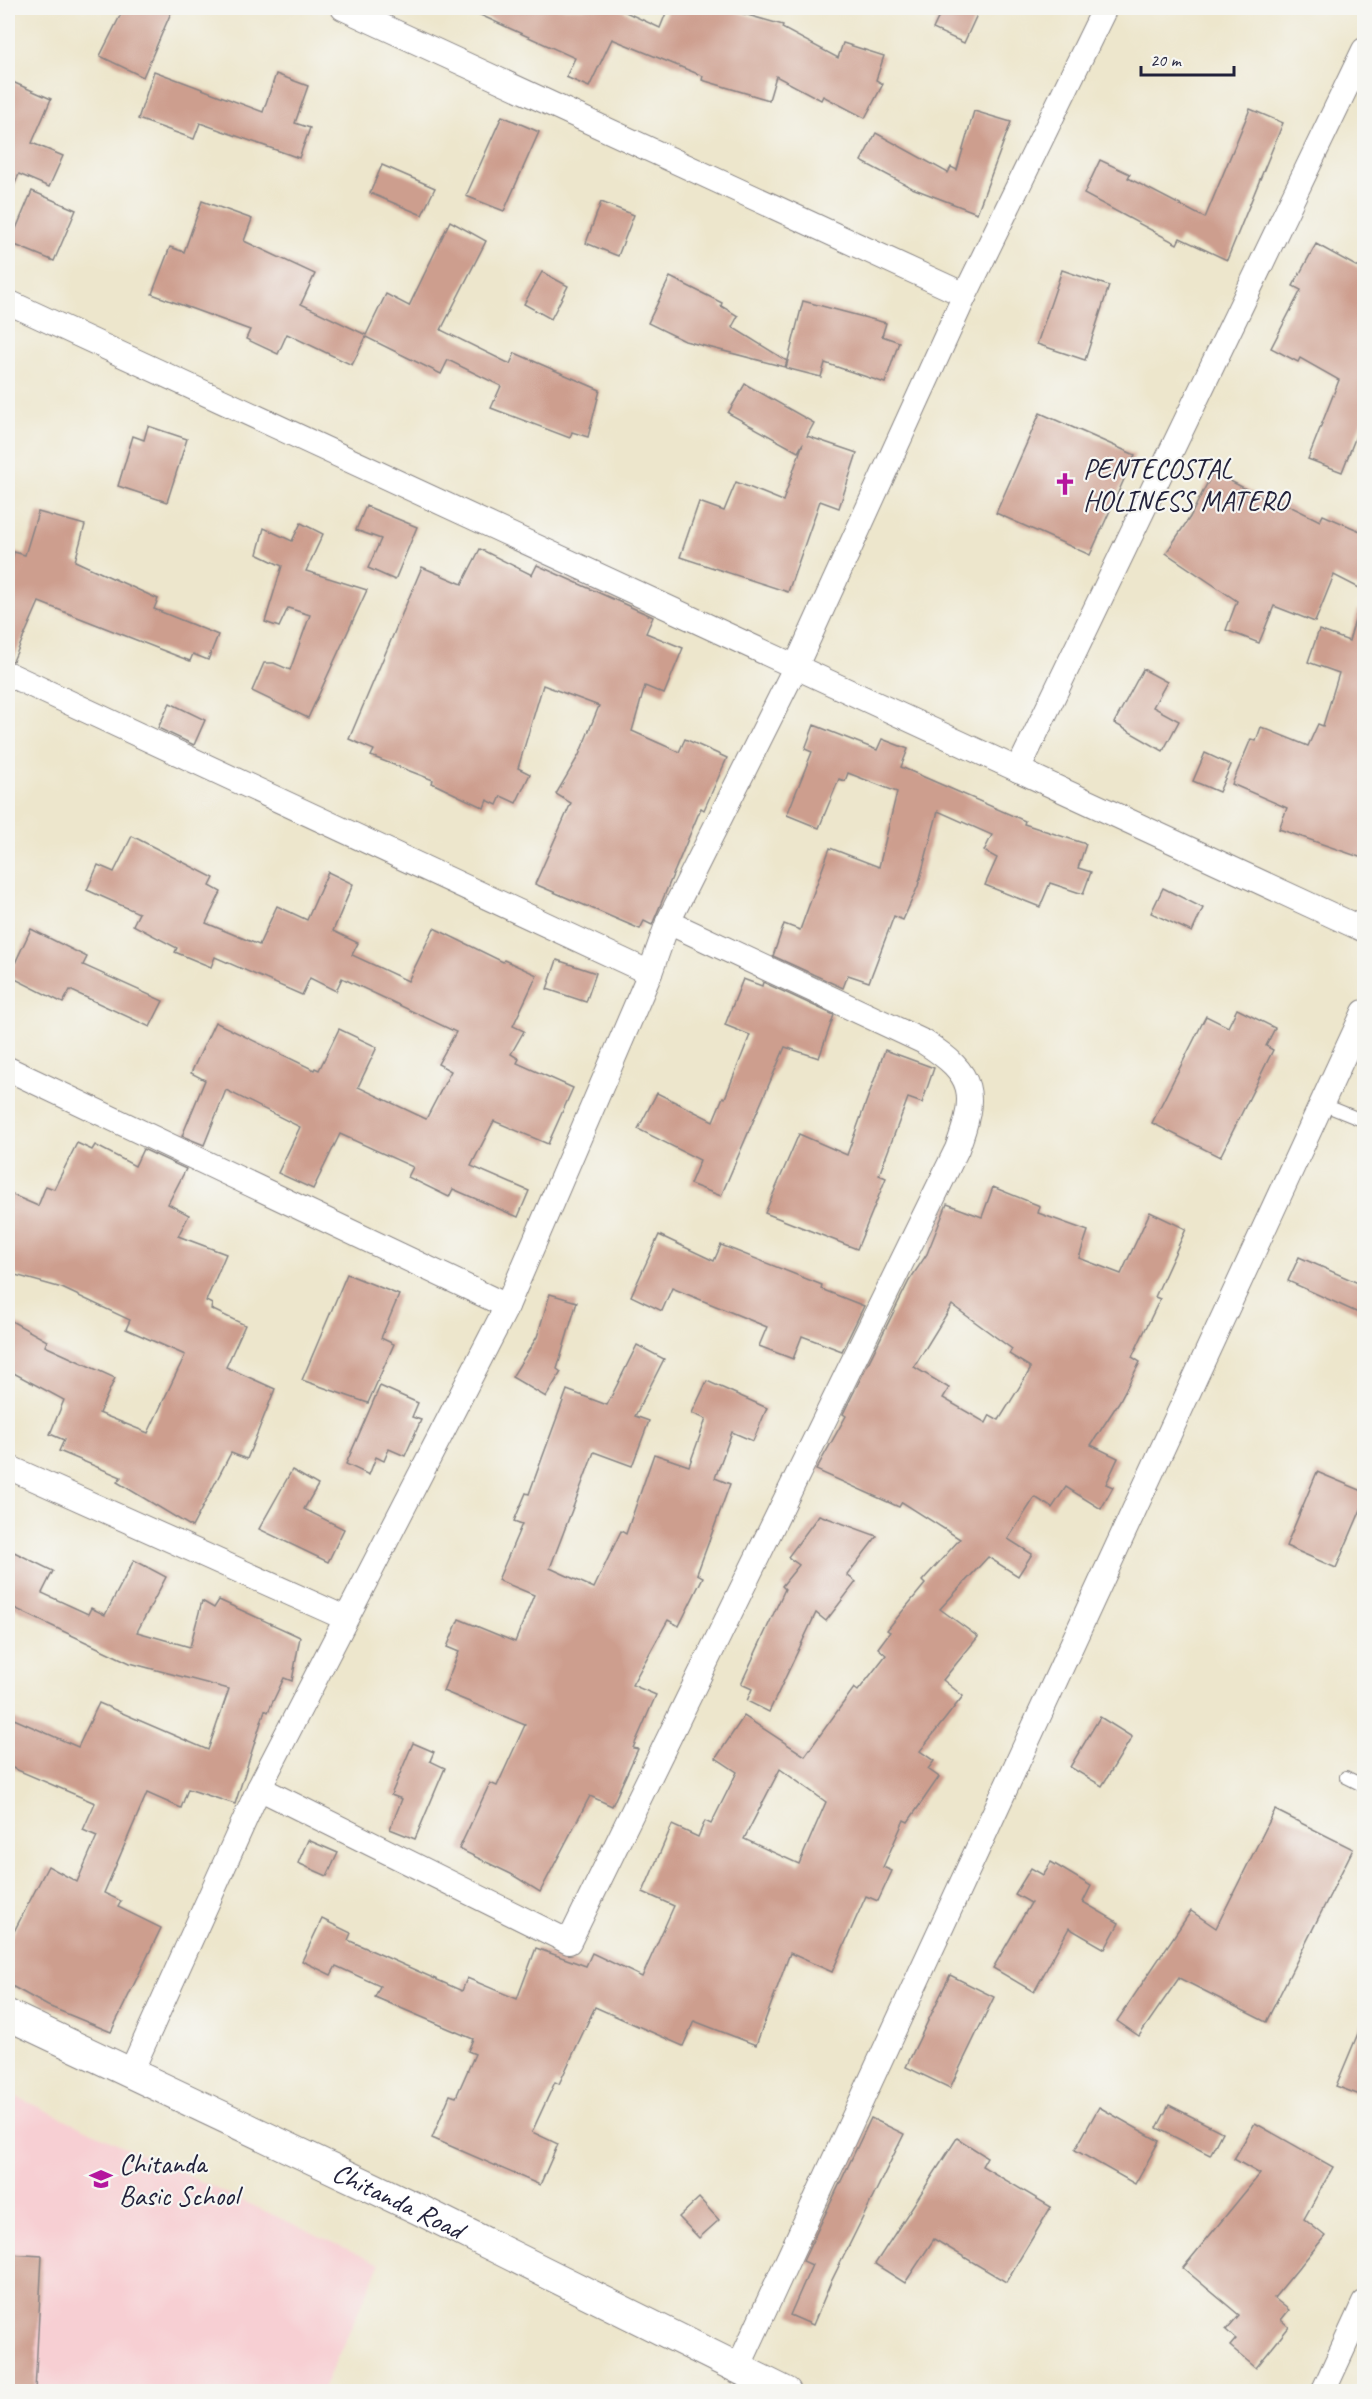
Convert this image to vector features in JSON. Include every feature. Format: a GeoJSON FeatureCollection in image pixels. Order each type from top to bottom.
{"type":"FeatureCollection","features":[{"type":"Feature","properties":{"kind":"street"},"geometry":{"type":"LineString","coordinates":[[343,8],[966,295]]}},
{"type":"Feature","properties":{"kind":"street"},"geometry":{"type":"LineString","coordinates":[[130,2074],[259,1788],[507,1306],[650,973],[668,922],[796,666],[966,295],[1105,8]]}},
{"type":"Feature","properties":{"kind":"street"},"geometry":{"type":"LineString","coordinates":[[1018,770],[1365,50]]}},
{"type":"Feature","properties":{"kind":"street"},"geometry":{"type":"LineString","coordinates":[[8,302],[1365,930]]}},
{"type":"Feature","properties":{"kind":"street"},"geometry":{"type":"LineString","coordinates":[[8,674],[650,973]]}},
{"type":"Feature","properties":{"kind":"street"},"geometry":{"type":"LineString","coordinates":[[259,1788],[569,1942],[957,1149],[971,1104],[965,1077],[944,1055],[924,1042],[668,922]]}},
{"type":"Feature","properties":{"kind":"street"},"geometry":{"type":"LineString","coordinates":[[738,2370],[1365,1012]]}},
{"type":"Feature","properties":{"kind":"street"},"geometry":{"type":"LineString","coordinates":[[8,1069],[507,1306]]}},
{"type":"Feature","properties":{"kind":"street"},"geometry":{"type":"LineString","coordinates":[[8,1467],[345,1618]]}},
{"type":"Feature","properties":{"kind":"street","name":"Chitanda Road"},"geometry":{"type":"LineString","coordinates":[[8,2015],[420,2210],[738,2370],[786,2391]]}},
{"type":"Feature","properties":{"kind":"street"},"geometry":{"type":"LineString","coordinates":[[1323,2391],[1365,2302]]}},
{"type":"Feature","properties":{"kind":"lane"},"geometry":{"type":"LineString","coordinates":[[1322,1104],[1365,1122]]}},
{"type":"Feature","properties":{"kind":"lane"},"geometry":{"type":"LineString","coordinates":[[1346,1777],[1365,1786]]}},
{"type":"Feature","properties":{"kind":"shaded area","name":"Chitanda Basic School"},"geometry":{"type":"Polygon","coordinates":[[[8,2093],[380,2264],[322,2391],[8,2392],[8,2093]]]}},
{"type":"Feature","properties":{"kind":"building"},"geometry":{"type":"Polygon","coordinates":[[[124,8],[173,8],[143,77],[100,56],[124,8]]]}},
{"type":"Feature","properties":{"kind":"building"},"geometry":{"type":"Polygon","coordinates":[[[465,8],[617,8],[660,28],[668,8],[723,8],[783,25],[782,28],[838,58],[843,43],[884,56],[876,80],[883,84],[865,118],[823,96],[821,100],[776,76],[769,100],[702,80],[703,76],[612,39],[589,87],[566,77],[575,58],[465,8]]]}},
{"type":"Feature","properties":{"kind":"building"},"geometry":{"type":"Polygon","coordinates":[[[943,8],[980,8],[964,43],[933,29],[943,8]]]}},
{"type":"Feature","properties":{"kind":"building"},"geometry":{"type":"Polygon","coordinates":[[[154,71],[263,112],[276,74],[308,86],[295,123],[310,128],[299,158],[200,123],[194,139],[138,119],[154,71]]]}},
{"type":"Feature","properties":{"kind":"building"},"geometry":{"type":"Polygon","coordinates":[[[8,80],[51,99],[32,143],[63,156],[49,187],[19,174],[8,200],[8,80]]]}},
{"type":"Feature","properties":{"kind":"building"},"geometry":{"type":"Polygon","coordinates":[[[1250,109],[1283,123],[1227,260],[1180,238],[1177,244],[1084,194],[1100,160],[1130,174],[1128,178],[1205,218],[1250,109]]]}},
{"type":"Feature","properties":{"kind":"building"},"geometry":{"type":"Polygon","coordinates":[[[974,111],[1011,122],[977,213],[912,188],[861,161],[876,133],[948,173],[951,167],[957,170],[974,111]]]}},
{"type":"Feature","properties":{"kind":"building"},"geometry":{"type":"Polygon","coordinates":[[[502,116],[539,132],[504,211],[466,196],[502,116]]]}},
{"type":"Feature","properties":{"kind":"building"},"geometry":{"type":"Polygon","coordinates":[[[382,165],[435,188],[422,215],[370,193],[382,165]]]}},
{"type":"Feature","properties":{"kind":"building"},"geometry":{"type":"Polygon","coordinates":[[[32,191],[76,210],[54,261],[10,243],[32,191]]]}},
{"type":"Feature","properties":{"kind":"building"},"geometry":{"type":"Polygon","coordinates":[[[202,201],[252,219],[244,241],[315,274],[301,304],[366,335],[386,294],[409,306],[450,221],[486,241],[441,330],[510,364],[515,353],[600,390],[588,437],[572,432],[570,438],[491,408],[501,386],[448,360],[441,374],[366,337],[352,365],[287,334],[278,354],[246,339],[250,330],[152,294],[170,247],[184,252],[202,201]]]}},
{"type":"Feature","properties":{"kind":"building"},"geometry":{"type":"Polygon","coordinates":[[[601,202],[634,215],[618,256],[586,243],[601,202]]]}},
{"type":"Feature","properties":{"kind":"building"},"geometry":{"type":"Polygon","coordinates":[[[1316,244],[1365,271],[1365,413],[1342,472],[1308,459],[1339,380],[1300,358],[1298,362],[1271,348],[1301,290],[1293,286],[1316,244]]]}},
{"type":"Feature","properties":{"kind":"building"},"geometry":{"type":"Polygon","coordinates":[[[1062,270],[1109,286],[1085,360],[1037,344],[1062,270]]]}},
{"type":"Feature","properties":{"kind":"building"},"geometry":{"type":"Polygon","coordinates":[[[542,272],[568,286],[551,319],[524,304],[542,272]]]}},
{"type":"Feature","properties":{"kind":"building"},"geometry":{"type":"Polygon","coordinates":[[[670,277],[722,303],[721,306],[738,316],[732,327],[787,361],[785,367],[685,341],[648,323],[670,277]]]}},
{"type":"Feature","properties":{"kind":"building"},"geometry":{"type":"Polygon","coordinates":[[[803,301],[886,323],[882,336],[899,342],[885,383],[825,363],[821,377],[786,368],[803,301]]]}},
{"type":"Feature","properties":{"kind":"building"},"geometry":{"type":"Polygon","coordinates":[[[745,384],[814,423],[807,436],[857,453],[839,508],[820,501],[788,592],[680,557],[699,502],[724,511],[736,482],[783,501],[803,443],[798,452],[728,413],[745,384]]]}},
{"type":"Feature","properties":{"kind":"building","name":"PENTECOSTAL HOLINESS MATERO"},"geometry":{"type":"Polygon","coordinates":[[[1040,413],[1135,455],[1090,555],[996,513],[1040,413]]]}},
{"type":"Feature","properties":{"kind":"building"},"geometry":{"type":"Polygon","coordinates":[[[148,426],[187,439],[167,502],[118,486],[133,436],[144,440],[148,426]]]}},
{"type":"Feature","properties":{"kind":"building"},"geometry":{"type":"Polygon","coordinates":[[[1213,472],[1265,499],[1267,495],[1320,521],[1323,515],[1365,533],[1365,591],[1334,575],[1315,622],[1274,606],[1259,643],[1226,630],[1237,601],[1166,553],[1190,517],[1213,472]]]}},
{"type":"Feature","properties":{"kind":"building"},"geometry":{"type":"Polygon","coordinates":[[[366,506],[417,527],[395,580],[368,568],[381,539],[356,530],[366,506]]]}},
{"type":"Feature","properties":{"kind":"building"},"geometry":{"type":"Polygon","coordinates":[[[38,512],[85,525],[75,561],[158,599],[154,609],[218,635],[208,660],[193,654],[190,661],[39,602],[13,661],[8,660],[8,576],[14,552],[25,555],[38,512]]]}},
{"type":"Feature","properties":{"kind":"building"},"geometry":{"type":"Polygon","coordinates":[[[301,523],[323,534],[306,571],[367,590],[308,718],[252,691],[264,663],[274,663],[290,670],[310,615],[288,608],[279,627],[265,622],[282,566],[257,554],[264,528],[292,541],[301,523]]]}},
{"type":"Feature","properties":{"kind":"building"},"geometry":{"type":"Polygon","coordinates":[[[480,549],[532,575],[537,565],[653,617],[646,633],[683,648],[664,694],[645,686],[632,731],[679,752],[685,739],[727,758],[704,810],[701,808],[652,925],[644,921],[640,929],[535,884],[571,803],[556,794],[579,755],[599,706],[543,685],[518,768],[530,774],[516,803],[501,796],[497,805],[487,800],[484,808],[432,783],[433,780],[371,756],[374,750],[349,739],[422,567],[462,584],[480,549]]]}},
{"type":"Feature","properties":{"kind":"building"},"geometry":{"type":"Polygon","coordinates":[[[1358,610],[1365,611],[1365,859],[1279,829],[1287,808],[1232,784],[1251,739],[1256,741],[1261,727],[1308,746],[1318,724],[1323,726],[1339,673],[1308,662],[1319,630],[1349,641],[1358,610]]]}},
{"type":"Feature","properties":{"kind":"building"},"geometry":{"type":"Polygon","coordinates":[[[1143,669],[1167,682],[1153,707],[1179,721],[1163,751],[1114,723],[1143,669]]]}},
{"type":"Feature","properties":{"kind":"building"},"geometry":{"type":"Polygon","coordinates":[[[170,703],[205,720],[194,745],[158,728],[170,703]]]}},
{"type":"Feature","properties":{"kind":"building"},"geometry":{"type":"Polygon","coordinates":[[[814,725],[877,750],[882,739],[908,749],[901,767],[1025,821],[1024,824],[1086,844],[1078,868],[1091,872],[1083,894],[1050,883],[1040,907],[985,885],[997,858],[984,851],[992,835],[938,811],[918,886],[903,920],[894,916],[869,982],[848,975],[843,988],[773,956],[784,924],[800,930],[830,848],[879,867],[897,792],[848,773],[845,781],[839,779],[819,828],[787,815],[812,752],[805,749],[814,725]]]}},
{"type":"Feature","properties":{"kind":"building"},"geometry":{"type":"Polygon","coordinates":[[[1205,753],[1231,765],[1219,792],[1193,781],[1205,753]]]}},
{"type":"Feature","properties":{"kind":"building"},"geometry":{"type":"Polygon","coordinates":[[[132,836],[214,878],[210,886],[221,892],[206,923],[259,945],[277,906],[307,920],[328,872],[353,884],[333,931],[358,943],[352,955],[408,981],[434,928],[503,962],[504,960],[537,975],[513,1026],[524,1031],[511,1054],[519,1059],[517,1063],[573,1088],[548,1144],[494,1121],[471,1166],[529,1191],[518,1217],[453,1189],[449,1197],[408,1177],[413,1167],[340,1134],[313,1189],[278,1173],[300,1127],[226,1090],[204,1145],[182,1136],[205,1080],[191,1073],[215,1022],[314,1070],[315,1068],[319,1070],[339,1029],[377,1047],[358,1087],[426,1119],[451,1071],[438,1064],[456,1032],[342,978],[336,991],[310,978],[302,995],[215,957],[211,967],[175,952],[177,948],[133,925],[139,913],[87,890],[98,865],[114,872],[132,836]]]}},
{"type":"Feature","properties":{"kind":"building"},"geometry":{"type":"Polygon","coordinates":[[[1163,888],[1203,908],[1192,932],[1151,913],[1163,888]]]}},
{"type":"Feature","properties":{"kind":"building"},"geometry":{"type":"Polygon","coordinates":[[[31,929],[87,957],[83,965],[163,1001],[150,1027],[70,990],[63,1003],[9,976],[31,929]]]}},
{"type":"Feature","properties":{"kind":"building"},"geometry":{"type":"Polygon","coordinates":[[[557,960],[596,973],[586,1002],[547,989],[557,960]]]}},
{"type":"Feature","properties":{"kind":"building"},"geometry":{"type":"Polygon","coordinates":[[[743,979],[762,986],[763,982],[834,1015],[819,1058],[785,1047],[721,1196],[690,1184],[700,1160],[638,1129],[657,1093],[713,1121],[723,1097],[725,1098],[750,1035],[725,1025],[743,979]]]}},
{"type":"Feature","properties":{"kind":"building"},"geometry":{"type":"Polygon","coordinates":[[[1237,1009],[1275,1028],[1266,1046],[1273,1050],[1220,1157],[1152,1123],[1206,1016],[1228,1027],[1237,1009]]]}},
{"type":"Feature","properties":{"kind":"building"},"geometry":{"type":"Polygon","coordinates":[[[885,1050],[934,1068],[922,1103],[908,1098],[879,1175],[886,1178],[857,1249],[765,1213],[799,1134],[847,1155],[885,1050]]]}},
{"type":"Feature","properties":{"kind":"building"},"geometry":{"type":"Polygon","coordinates":[[[77,1143],[92,1150],[95,1145],[135,1166],[143,1149],[186,1169],[168,1204],[189,1215],[178,1236],[226,1254],[206,1301],[212,1304],[211,1309],[245,1325],[226,1367],[275,1389],[247,1459],[231,1453],[192,1527],[117,1482],[121,1477],[59,1451],[64,1440],[50,1434],[64,1400],[8,1370],[8,1319],[47,1341],[45,1346],[115,1378],[99,1413],[148,1433],[185,1355],[126,1329],[130,1320],[62,1288],[8,1273],[8,1193],[38,1206],[46,1186],[54,1189],[77,1143]]]}},
{"type":"Feature","properties":{"kind":"building"},"geometry":{"type":"Polygon","coordinates":[[[993,1187],[1040,1206],[1038,1213],[1088,1231],[1079,1258],[1121,1274],[1150,1212],[1186,1229],[1155,1297],[1160,1299],[1132,1357],[1140,1362],[1119,1402],[1091,1445],[1118,1458],[1106,1484],[1113,1487],[1101,1509],[1066,1487],[1052,1508],[1035,1497],[1008,1539],[1032,1554],[1018,1576],[988,1557],[940,1609],[978,1637],[943,1680],[963,1696],[920,1751],[934,1761],[928,1769],[939,1777],[908,1822],[904,1820],[883,1867],[892,1871],[878,1901],[866,1896],[832,1972],[790,1953],[756,2045],[694,2021],[683,2046],[595,2007],[559,2084],[555,2082],[532,2132],[558,2144],[540,2185],[432,2138],[450,2095],[456,2097],[475,2054],[468,2051],[473,2039],[375,1997],[380,1986],[336,1966],[331,1975],[302,1961],[322,1919],[351,1933],[348,1940],[462,1991],[467,1978],[517,1999],[536,1948],[586,1966],[592,1953],[642,1977],[674,1906],[643,1892],[672,1825],[698,1837],[705,1821],[711,1824],[737,1772],[716,1758],[744,1716],[805,1756],[854,1688],[858,1691],[886,1655],[878,1648],[890,1632],[887,1630],[925,1584],[922,1581],[960,1539],[902,1502],[899,1507],[816,1470],[846,1416],[843,1414],[909,1281],[927,1254],[947,1204],[982,1217],[993,1187]],[[952,1305],[914,1367],[949,1388],[943,1398],[986,1423],[990,1415],[999,1420],[1030,1367],[1009,1354],[1012,1349],[952,1305]],[[780,1769],[744,1839],[799,1864],[826,1802],[780,1769]]]}},
{"type":"Feature","properties":{"kind":"building"},"geometry":{"type":"Polygon","coordinates":[[[659,1235],[714,1261],[721,1245],[822,1285],[821,1289],[864,1306],[842,1351],[802,1336],[793,1359],[759,1346],[767,1327],[672,1288],[662,1311],[631,1296],[659,1235]]]}},
{"type":"Feature","properties":{"kind":"building"},"geometry":{"type":"Polygon","coordinates":[[[1299,1257],[1365,1286],[1365,1316],[1288,1281],[1299,1257]]]}},
{"type":"Feature","properties":{"kind":"building"},"geometry":{"type":"Polygon","coordinates":[[[347,1274],[399,1295],[381,1338],[394,1344],[368,1403],[302,1380],[347,1274]]]}},
{"type":"Feature","properties":{"kind":"building"},"geometry":{"type":"Polygon","coordinates":[[[550,1294],[577,1302],[557,1369],[561,1372],[546,1397],[512,1377],[537,1337],[550,1294]]]}},
{"type":"Feature","properties":{"kind":"building"},"geometry":{"type":"Polygon","coordinates":[[[637,1345],[664,1359],[635,1416],[649,1421],[632,1466],[594,1452],[550,1568],[594,1588],[621,1531],[626,1534],[654,1454],[689,1466],[706,1419],[692,1413],[707,1381],[767,1408],[753,1441],[732,1432],[715,1478],[730,1484],[697,1574],[703,1577],[679,1626],[668,1620],[632,1685],[656,1695],[633,1748],[638,1749],[612,1806],[590,1796],[540,1892],[511,1874],[459,1849],[490,1783],[497,1786],[525,1725],[443,1691],[459,1652],[447,1647],[459,1619],[515,1642],[534,1595],[498,1580],[522,1524],[514,1521],[526,1493],[529,1494],[567,1390],[607,1405],[637,1345]]]}},
{"type":"Feature","properties":{"kind":"building"},"geometry":{"type":"Polygon","coordinates":[[[380,1386],[418,1403],[412,1417],[421,1420],[405,1456],[389,1449],[384,1461],[376,1457],[369,1475],[346,1464],[380,1386]]]}},
{"type":"Feature","properties":{"kind":"building"},"geometry":{"type":"Polygon","coordinates":[[[292,1470],[318,1485],[304,1509],[344,1529],[328,1562],[259,1529],[292,1470]]]}},
{"type":"Feature","properties":{"kind":"building"},"geometry":{"type":"Polygon","coordinates":[[[1317,1472],[1365,1492],[1365,1500],[1336,1568],[1286,1546],[1317,1472]]]}},
{"type":"Feature","properties":{"kind":"building"},"geometry":{"type":"Polygon","coordinates":[[[819,1515],[877,1536],[847,1575],[856,1582],[826,1621],[816,1613],[769,1712],[747,1701],[752,1689],[741,1684],[785,1589],[782,1586],[799,1565],[788,1557],[819,1515]]]}},
{"type":"Feature","properties":{"kind":"building"},"geometry":{"type":"Polygon","coordinates":[[[8,1549],[53,1571],[42,1593],[88,1614],[91,1608],[105,1615],[134,1560],[166,1577],[137,1632],[190,1647],[202,1601],[214,1608],[219,1600],[300,1637],[292,1681],[284,1678],[268,1712],[265,1710],[235,1804],[188,1789],[181,1808],[147,1793],[104,1893],[121,1901],[118,1907],[161,1928],[111,2032],[48,2006],[8,1984],[8,1943],[48,1866],[77,1882],[97,1836],[83,1830],[95,1803],[8,1766],[8,1734],[14,1719],[78,1747],[99,1703],[208,1750],[229,1689],[130,1663],[8,1605],[8,1549]]]}},
{"type":"Feature","properties":{"kind":"building"},"geometry":{"type":"Polygon","coordinates":[[[1100,1717],[1132,1737],[1102,1786],[1070,1767],[1100,1717]]]}},
{"type":"Feature","properties":{"kind":"building"},"geometry":{"type":"Polygon","coordinates":[[[413,1743],[434,1752],[430,1761],[445,1768],[415,1839],[390,1829],[402,1799],[391,1795],[413,1743]]]}},
{"type":"Feature","properties":{"kind":"building"},"geometry":{"type":"Polygon","coordinates":[[[1275,1810],[1353,1849],[1266,2022],[1179,1978],[1139,2036],[1117,2021],[1191,1911],[1216,1928],[1275,1810]]]}},
{"type":"Feature","properties":{"kind":"building"},"geometry":{"type":"Polygon","coordinates":[[[308,1840],[338,1853],[327,1876],[298,1863],[308,1840]]]}},
{"type":"Feature","properties":{"kind":"building"},"geometry":{"type":"Polygon","coordinates":[[[1051,1862],[1091,1886],[1083,1902],[1119,1923],[1105,1949],[1069,1928],[1034,1992],[993,1968],[1031,1903],[1015,1894],[1031,1868],[1043,1875],[1051,1862]]]}},
{"type":"Feature","properties":{"kind":"building"},"geometry":{"type":"Polygon","coordinates":[[[950,1975],[994,1997],[950,2088],[906,2067],[950,1975]]]}},
{"type":"Feature","properties":{"kind":"building"},"geometry":{"type":"Polygon","coordinates":[[[1365,2019],[1365,2097],[1336,2086],[1365,2019]]]}},
{"type":"Feature","properties":{"kind":"building"},"geometry":{"type":"Polygon","coordinates":[[[1169,2105],[1222,2132],[1210,2155],[1157,2128],[1169,2105]]]}},
{"type":"Feature","properties":{"kind":"building"},"geometry":{"type":"Polygon","coordinates":[[[1099,2107],[1159,2141],[1135,2184],[1075,2150],[1099,2107]]]}},
{"type":"Feature","properties":{"kind":"building"},"geometry":{"type":"Polygon","coordinates":[[[871,2118],[904,2134],[831,2282],[813,2325],[790,2315],[812,2265],[803,2261],[871,2118]]]}},
{"type":"Feature","properties":{"kind":"building"},"geometry":{"type":"Polygon","coordinates":[[[1255,2123],[1333,2167],[1304,2219],[1325,2236],[1274,2298],[1289,2310],[1281,2320],[1289,2327],[1256,2368],[1230,2346],[1236,2339],[1226,2330],[1239,2315],[1183,2268],[1260,2174],[1234,2159],[1255,2123]]]}},
{"type":"Feature","properties":{"kind":"building"},"geometry":{"type":"Polygon","coordinates":[[[957,2138],[987,2157],[982,2166],[1051,2207],[1006,2282],[934,2239],[905,2283],[875,2264],[957,2138]]]}},
{"type":"Feature","properties":{"kind":"building"},"geometry":{"type":"Polygon","coordinates":[[[699,2198],[719,2220],[699,2238],[679,2217],[699,2198]]]}},
{"type":"Feature","properties":{"kind":"building"},"geometry":{"type":"Polygon","coordinates":[[[8,2254],[42,2256],[35,2391],[8,2391],[8,2254]]]}},
{"type":"Feature","properties":{"kind":"place","name":"PENTECOSTAL HOLINESS MATERO"},"geometry":{"type":"Point","coordinates":[1065,484]}},
{"type":"Feature","properties":{"kind":"place","name":"Chitanda Basic School"},"geometry":{"type":"Point","coordinates":[101,2179]}}]}
